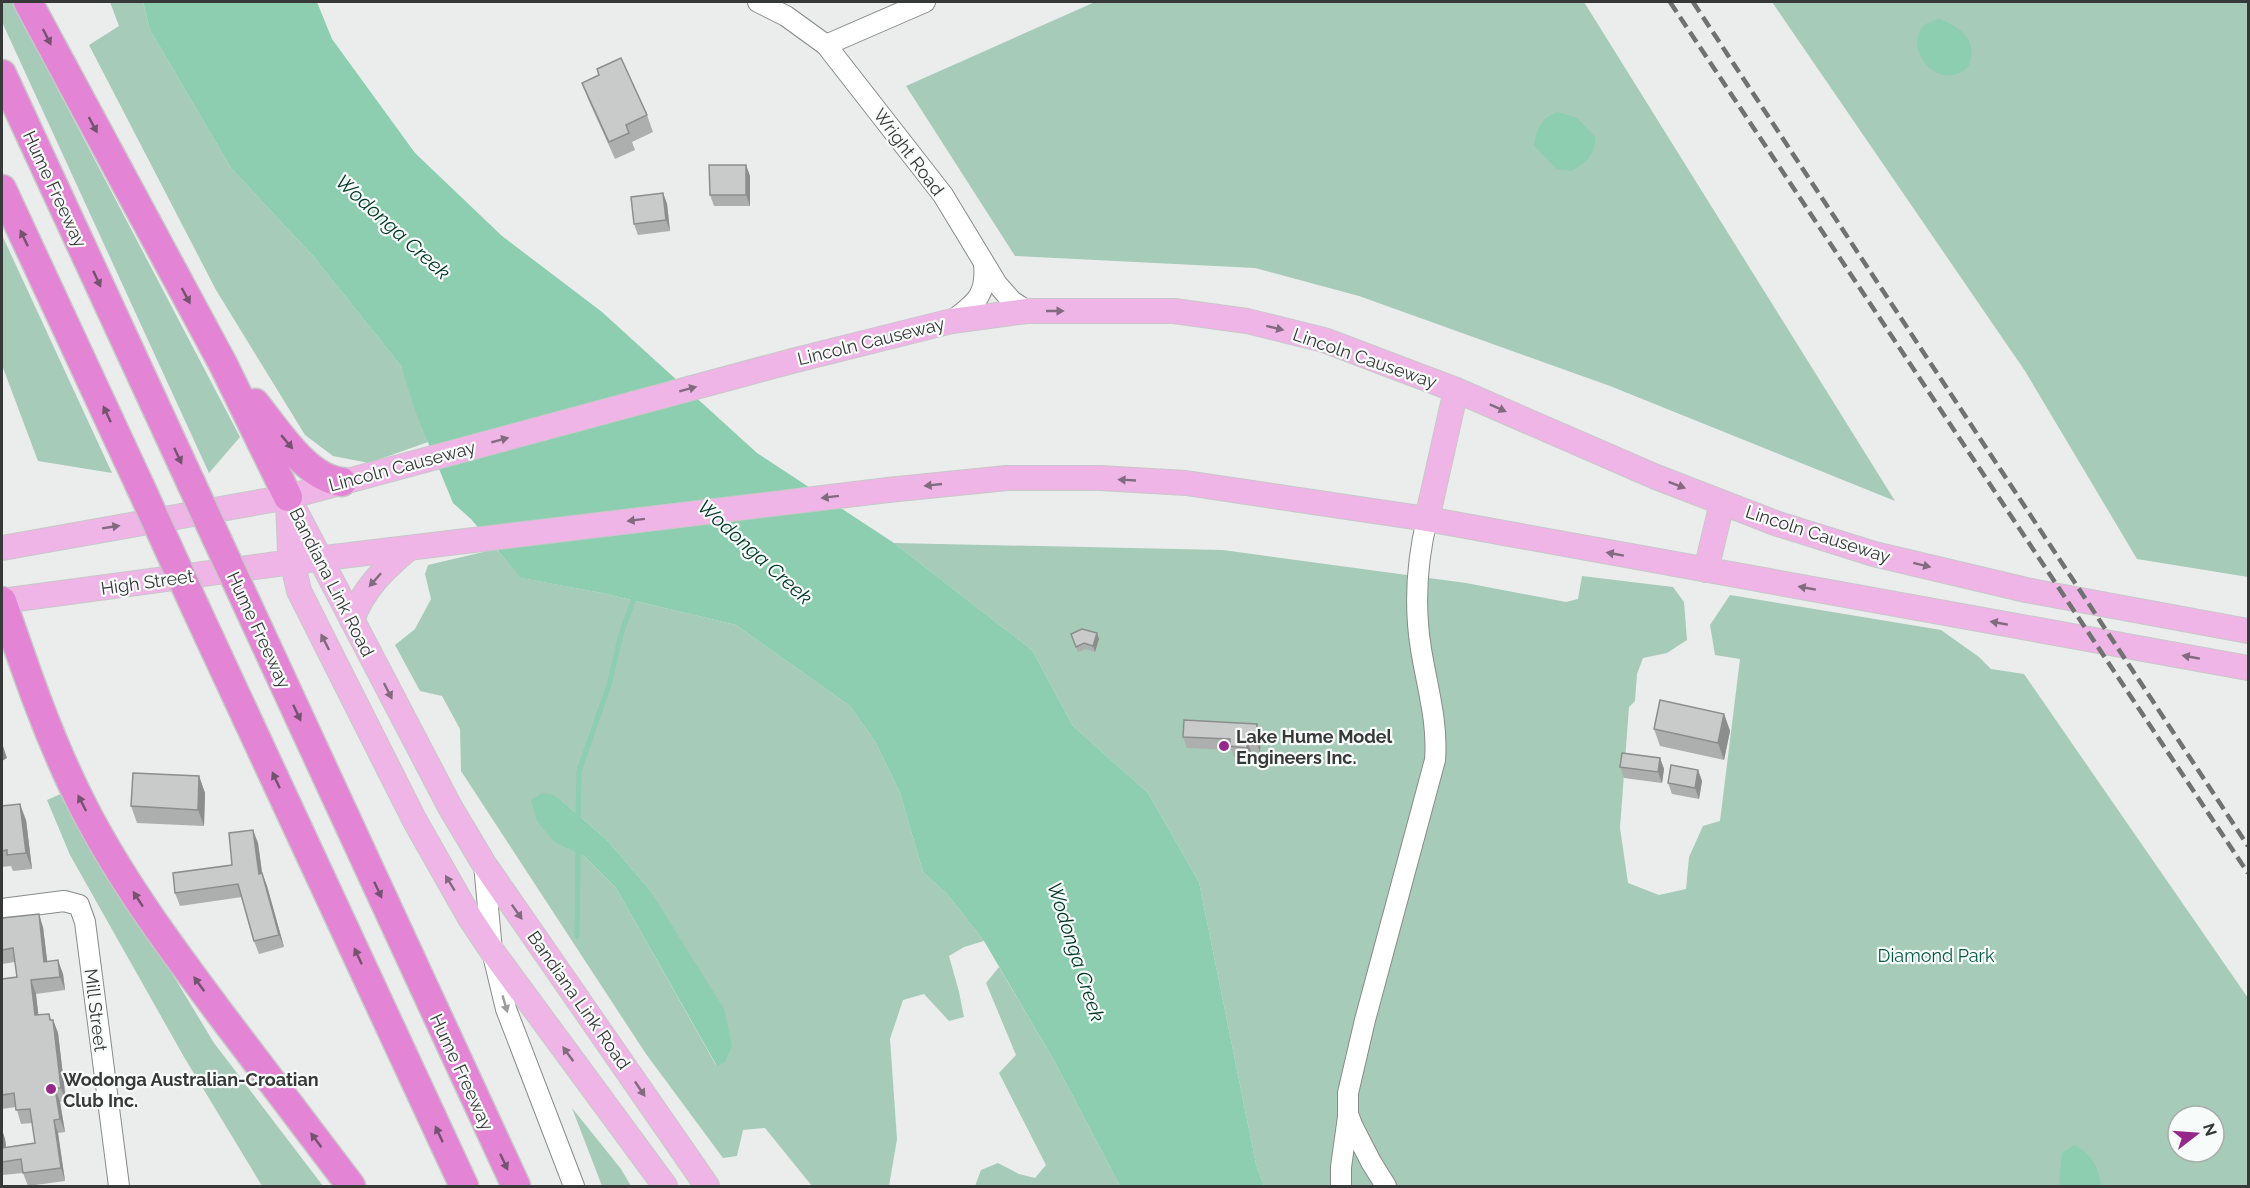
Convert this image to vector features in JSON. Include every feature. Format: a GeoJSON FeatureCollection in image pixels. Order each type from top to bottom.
{"type":"FeatureCollection","features":[{"type":"Feature","properties":{"kind":"highway"},"geometry":{"type":"LineString","coordinates":[[28,2],[223,364],[288,497]]}},
{"type":"Feature","properties":{"kind":"highway","name":"Hume Freeway"},"geometry":{"type":"LineString","coordinates":[[2,74],[516,1186]]}},
{"type":"Feature","properties":{"kind":"highway"},"geometry":{"type":"LineString","coordinates":[[2,189],[464,1186]]}},
{"type":"Feature","properties":{"kind":"highway"},"geometry":{"type":"LineString","coordinates":[[223,364],[313,470],[328,480],[342,482]]}},
{"type":"Feature","properties":{"kind":"highway"},"geometry":{"type":"LineString","coordinates":[[2,600],[64,766]]}},
{"type":"Feature","properties":{"kind":"highway"},"geometry":{"type":"LineString","coordinates":[[2,662],[64,766],[96,829],[140,903],[351,1186]]}},
{"type":"Feature","properties":{"kind":"main road","name":"Lincoln Causeway"},"geometry":{"type":"LineString","coordinates":[[288,497],[792,361],[952,321],[1027,311],[1174,311],[1247,321],[1324,340],[1456,390],[1656,477],[1722,503],[1778,524],[1874,554],[2026,590],[2248,631]]}},
{"type":"Feature","properties":{"kind":"main road"},"geometry":{"type":"LineString","coordinates":[[1427,519],[1456,390]]}},
{"type":"Feature","properties":{"kind":"main road"},"geometry":{"type":"LineString","coordinates":[[292,562],[888,490],[1007,478],[1100,478],[1186,483],[1427,519],[2248,668]]}},
{"type":"Feature","properties":{"kind":"main road"},"geometry":{"type":"LineString","coordinates":[[2,548],[288,497]]}},
{"type":"Feature","properties":{"kind":"main road","name":"Bandiana Link Road"},"geometry":{"type":"LineString","coordinates":[[288,497],[430,773],[484,864],[707,1186]]}},
{"type":"Feature","properties":{"kind":"main road","name":"Bandiana Link Road"},"geometry":{"type":"LineString","coordinates":[[288,497],[292,562],[299,591],[440,867],[492,951],[665,1186]]}},
{"type":"Feature","properties":{"kind":"main road"},"geometry":{"type":"LineString","coordinates":[[1706,570],[1722,503]]}},
{"type":"Feature","properties":{"kind":"main road"},"geometry":{"type":"LineString","coordinates":[[352,620],[361,598],[370,586],[413,548]]}},
{"type":"Feature","properties":{"kind":"main road","name":"High Street"},"geometry":{"type":"LineString","coordinates":[[2,600],[292,562]]}},
{"type":"Feature","properties":{"kind":"street","name":"Wright Road"},"geometry":{"type":"LineString","coordinates":[[758,2],[786,16],[826,45],[943,195],[984,264],[1005,293],[1027,311]]}},
{"type":"Feature","properties":{"kind":"street"},"geometry":{"type":"LineString","coordinates":[[826,45],[925,2]]}},
{"type":"Feature","properties":{"kind":"street"},"geometry":{"type":"LineString","coordinates":[[952,321],[976,300],[982,291],[985,281],[984,264]]}},
{"type":"Feature","properties":{"kind":"street"},"geometry":{"type":"LineString","coordinates":[[1341,1186],[1348,1093],[1365,1020],[1435,760],[1436,727],[1421,646],[1417,602],[1422,538],[1427,519]]}},
{"type":"Feature","properties":{"kind":"street"},"geometry":{"type":"LineString","coordinates":[[484,864],[492,951],[510,1022],[573,1186]]}},
{"type":"Feature","properties":{"kind":"street","name":"Mill Street"},"geometry":{"type":"LineString","coordinates":[[2,909],[64,901],[79,905],[85,922],[119,1186]]}},
{"type":"Feature","properties":{"kind":"street"},"geometry":{"type":"LineString","coordinates":[[1348,1114],[1357,1136],[1386,1186]]}},
{"type":"Feature","properties":{"kind":"green space"},"geometry":{"type":"Polygon","coordinates":[[[2,2],[12,2],[240,437],[209,473],[2,22],[2,2]]]}},
{"type":"Feature","properties":{"kind":"green space"},"geometry":{"type":"Polygon","coordinates":[[[110,2],[143,2],[150,30],[231,168],[313,256],[401,366],[428,442],[369,463],[333,456],[305,435],[216,290],[89,45],[119,26],[110,2]]]}},
{"type":"Feature","properties":{"kind":"green space"},"geometry":{"type":"Polygon","coordinates":[[[1095,2],[1584,2],[1895,501],[1610,386],[1359,296],[1255,268],[1015,256],[906,86],[1095,2]]]}},
{"type":"Feature","properties":{"kind":"green space"},"geometry":{"type":"Polygon","coordinates":[[[1772,2],[2248,2],[2248,577],[2137,559],[2025,371],[1772,2]]]}},
{"type":"Feature","properties":{"kind":"green space"},"geometry":{"type":"Polygon","coordinates":[[[2,235],[112,473],[38,461],[2,365],[2,235]]]}},
{"type":"Feature","properties":{"kind":"green space","name":"Diamond Park"},"geometry":{"type":"Polygon","coordinates":[[[894,543],[1223,550],[1466,583],[1566,602],[1578,599],[1582,576],[1673,587],[1684,602],[1687,640],[1667,653],[1643,658],[1637,674],[1635,701],[1629,707],[1620,828],[1628,883],[1659,895],[1686,889],[1689,857],[1703,826],[1720,821],[1740,659],[1715,655],[1710,625],[1730,595],[1941,630],[1979,657],[1991,669],[2024,674],[2248,998],[2248,1186],[1264,1186],[1256,1164],[1199,882],[1148,793],[1073,726],[1032,650],[894,543]]]}},
{"type":"Feature","properties":{"kind":"green space"},"geometry":{"type":"Polygon","coordinates":[[[496,549],[522,578],[602,593],[736,625],[850,706],[876,743],[900,793],[923,872],[947,894],[984,941],[964,947],[949,956],[964,1017],[949,1021],[924,994],[903,1000],[890,1039],[897,1139],[889,1186],[812,1186],[765,1128],[743,1130],[737,1156],[723,1158],[646,1054],[461,771],[460,729],[442,696],[420,691],[395,645],[415,629],[431,599],[425,574],[428,565],[496,549]],[[555,795],[584,856],[616,888],[716,1065],[724,1062],[649,889],[607,840],[555,795]]]}},
{"type":"Feature","properties":{"kind":"green space"},"geometry":{"type":"Polygon","coordinates":[[[63,793],[214,1043],[323,1186],[262,1186],[184,1057],[70,855],[47,800],[63,793]]]}},
{"type":"Feature","properties":{"kind":"green space"},"geometry":{"type":"Polygon","coordinates":[[[999,967],[1056,1064],[1120,1186],[975,1186],[981,1170],[998,1163],[1019,1174],[1035,1178],[1046,1165],[999,1073],[1016,1055],[986,983],[999,967]]]}},
{"type":"Feature","properties":{"kind":"green space"},"geometry":{"type":"Polygon","coordinates":[[[572,1108],[621,1169],[631,1186],[602,1186],[572,1108]]]}},
{"type":"Feature","properties":{"kind":"water","name":"Wodonga Creek"},"geometry":{"type":"Polygon","coordinates":[[[143,2],[317,2],[332,39],[415,153],[502,236],[602,312],[757,453],[894,543],[1032,650],[1073,726],[1148,793],[1199,882],[1256,1164],[1264,1186],[1120,1186],[1056,1064],[984,941],[947,894],[923,872],[900,793],[876,743],[850,706],[736,625],[602,593],[521,578],[471,519],[453,503],[416,413],[401,366],[313,256],[231,168],[150,30],[143,2]]]}},
{"type":"Feature","properties":{"kind":"water"},"geometry":{"type":"Polygon","coordinates":[[[1939,19],[1963,33],[1970,44],[1972,50],[1970,63],[1961,72],[1950,75],[1940,74],[1931,69],[1919,52],[1917,42],[1919,32],[1926,24],[1939,19]]]}},
{"type":"Feature","properties":{"kind":"water"},"geometry":{"type":"Polygon","coordinates":[[[1558,112],[1577,118],[1595,137],[1592,153],[1572,171],[1556,169],[1534,145],[1541,124],[1552,114],[1558,112]]]}},
{"type":"Feature","properties":{"kind":"water"},"geometry":{"type":"Polygon","coordinates":[[[542,793],[555,795],[607,840],[649,889],[724,1009],[732,1046],[725,1062],[717,1066],[616,888],[584,856],[553,841],[537,821],[531,800],[542,793]]]}},
{"type":"Feature","properties":{"kind":"water"},"geometry":{"type":"Polygon","coordinates":[[[2074,1145],[2085,1152],[2093,1162],[2101,1186],[2059,1186],[2062,1153],[2074,1145]]]}},
{"type":"Feature","properties":{"kind":"building"},"geometry":{"type":"Polygon","coordinates":[[[621,58],[647,115],[626,125],[629,133],[609,142],[582,83],[599,75],[597,69],[621,58]]]}},
{"type":"Feature","properties":{"kind":"building"},"geometry":{"type":"Polygon","coordinates":[[[709,165],[746,165],[746,195],[710,195],[709,165]]]}},
{"type":"Feature","properties":{"kind":"building"},"geometry":{"type":"Polygon","coordinates":[[[663,193],[666,220],[634,224],[631,197],[663,193]]]}},
{"type":"Feature","properties":{"kind":"building"},"geometry":{"type":"Polygon","coordinates":[[[1082,629],[1097,633],[1093,646],[1084,643],[1076,647],[1071,634],[1082,629]]]}},
{"type":"Feature","properties":{"kind":"building"},"geometry":{"type":"Polygon","coordinates":[[[1660,700],[1724,714],[1718,743],[1654,729],[1660,700]]]}},
{"type":"Feature","properties":{"kind":"building"},"geometry":{"type":"Polygon","coordinates":[[[1184,720],[1257,724],[1256,741],[1247,740],[1247,748],[1230,746],[1230,739],[1183,737],[1184,720]]]}},
{"type":"Feature","properties":{"kind":"building"},"geometry":{"type":"Polygon","coordinates":[[[1622,753],[1660,758],[1658,772],[1620,767],[1622,753]]]}},
{"type":"Feature","properties":{"kind":"building"},"geometry":{"type":"Polygon","coordinates":[[[1671,765],[1698,770],[1695,788],[1668,783],[1671,765]]]}},
{"type":"Feature","properties":{"kind":"building"},"geometry":{"type":"Polygon","coordinates":[[[133,773],[199,776],[198,810],[131,806],[133,773]]]}},
{"type":"Feature","properties":{"kind":"building"},"geometry":{"type":"Polygon","coordinates":[[[20,804],[26,853],[7,855],[7,850],[2,851],[2,806],[20,804]]]}},
{"type":"Feature","properties":{"kind":"building"},"geometry":{"type":"Polygon","coordinates":[[[253,830],[259,874],[262,873],[279,935],[254,941],[238,884],[175,893],[173,873],[232,865],[229,833],[253,830]]]}},
{"type":"Feature","properties":{"kind":"building"},"geometry":{"type":"Polygon","coordinates":[[[39,914],[44,962],[58,960],[60,977],[31,980],[35,1015],[49,1014],[50,1020],[53,1020],[61,1088],[55,1088],[60,1119],[54,1120],[61,1168],[23,1173],[21,1159],[2,1162],[2,1138],[3,1148],[35,1143],[30,1109],[16,1110],[14,1093],[2,1095],[2,979],[17,977],[13,948],[2,950],[2,918],[39,914]]]}},
{"type":"Feature","properties":{"kind":"waterway"},"geometry":{"type":"LineString","coordinates":[[578,821],[579,771],[609,685],[621,634],[635,596]]}},
{"type":"Feature","properties":{"kind":"waterway"},"geometry":{"type":"LineString","coordinates":[[577,936],[578,848]]}},
{"type":"Feature","properties":{"kind":"railway"},"geometry":{"type":"LineString","coordinates":[[1670,2],[2248,873]]}},
{"type":"Feature","properties":{"kind":"railway"},"geometry":{"type":"LineString","coordinates":[[1693,2],[2248,846]]}},
{"type":"Feature","properties":{"kind":"place","name":"Lake Hume Model Engineers Inc."},"geometry":{"type":"Point","coordinates":[1224,746]}},
{"type":"Feature","properties":{"kind":"place","name":"Wodonga Australian-Croatian Club Inc."},"geometry":{"type":"Point","coordinates":[51,1089]}}]}
